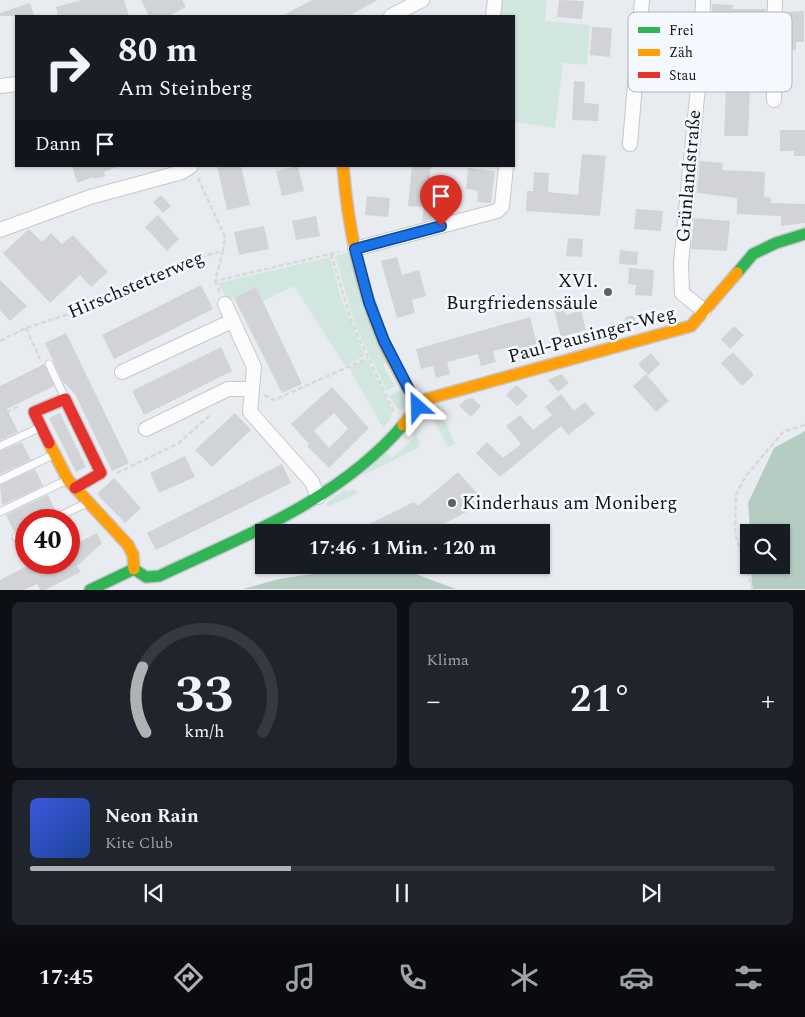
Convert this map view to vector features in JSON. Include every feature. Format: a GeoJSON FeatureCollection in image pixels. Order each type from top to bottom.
{"type":"FeatureCollection","features":[{"type":"Feature","properties":{"kind":"street"},"geometry":{"type":"LineString","coordinates":[[393,15],[422,0]]}},
{"type":"Feature","properties":{"kind":"street"},"geometry":{"type":"LineString","coordinates":[[493,15],[495,0]]}},
{"type":"Feature","properties":{"kind":"street"},"geometry":{"type":"LineString","coordinates":[[0,86],[15,84]]}},
{"type":"Feature","properties":{"kind":"street"},"geometry":{"type":"LineString","coordinates":[[630,144],[634,92]]}},
{"type":"Feature","properties":{"kind":"street","name":"Grünlandstraße"},"geometry":{"type":"LineString","coordinates":[[698,92],[681,262],[682,293],[704,311]]}},
{"type":"Feature","properties":{"kind":"street"},"geometry":{"type":"LineString","coordinates":[[774,92],[774,100]]}},
{"type":"Feature","properties":{"kind":"street"},"geometry":{"type":"LineString","coordinates":[[134,569],[146,577],[159,576],[318,497],[371,459],[397,433],[418,407],[384,341],[369,302],[355,249],[345,196],[343,167]]}},
{"type":"Feature","properties":{"kind":"street"},"geometry":{"type":"LineString","coordinates":[[355,249],[497,211],[502,206],[506,167]]}},
{"type":"Feature","properties":{"kind":"street"},"geometry":{"type":"LineString","coordinates":[[0,230],[90,197],[182,172],[194,171]]}},
{"type":"Feature","properties":{"kind":"street","name":"Paul-Pausinger-Weg"},"geometry":{"type":"LineString","coordinates":[[418,407],[427,399],[691,326],[753,254],[776,243],[805,234]]}},
{"type":"Feature","properties":{"kind":"street"},"geometry":{"type":"LineString","coordinates":[[224,304],[254,367],[250,412],[312,482],[318,497]]}},
{"type":"Feature","properties":{"kind":"street"},"geometry":{"type":"LineString","coordinates":[[122,372],[232,320]]}},
{"type":"Feature","properties":{"kind":"street"},"geometry":{"type":"LineString","coordinates":[[146,429],[228,389],[252,389]]}},
{"type":"Feature","properties":{"kind":"street"},"geometry":{"type":"LineString","coordinates":[[71,484],[100,472],[65,399],[34,412],[71,484],[90,502],[128,546],[133,555],[134,569]]}},
{"type":"Feature","properties":{"kind":"street"},"geometry":{"type":"LineString","coordinates":[[90,590],[134,569]]}},
{"type":"Feature","properties":{"kind":"lane"},"geometry":{"type":"LineString","coordinates":[[49,364],[65,399]]}},
{"type":"Feature","properties":{"kind":"lane"},"geometry":{"type":"LineString","coordinates":[[0,446],[42,426]]}},
{"type":"Feature","properties":{"kind":"lane"},"geometry":{"type":"LineString","coordinates":[[0,480],[55,454]]}},
{"type":"Feature","properties":{"kind":"lane"},"geometry":{"type":"LineString","coordinates":[[0,512],[71,484]]}},
{"type":"Feature","properties":{"kind":"lane"},"geometry":{"type":"LineString","coordinates":[[75,509],[90,502]]}},
{"type":"Feature","properties":{"kind":"path"},"geometry":{"type":"LineString","coordinates":[[194,171],[224,237],[223,251]]}},
{"type":"Feature","properties":{"kind":"path","name":"Hirschstetterweg"},"geometry":{"type":"LineString","coordinates":[[0,341],[26,328],[76,312],[200,257],[223,251],[215,281],[355,249]]}},
{"type":"Feature","properties":{"kind":"path"},"geometry":{"type":"LineString","coordinates":[[331,254],[347,309],[396,417]]}},
{"type":"Feature","properties":{"kind":"path"},"geometry":{"type":"LineString","coordinates":[[26,328],[35,348]]}},
{"type":"Feature","properties":{"kind":"path"},"geometry":{"type":"LineString","coordinates":[[252,389],[274,400],[368,358]]}},
{"type":"Feature","properties":{"kind":"path"},"geometry":{"type":"LineString","coordinates":[[100,472],[111,476],[179,443],[212,413]]}},
{"type":"Feature","properties":{"kind":"path"},"geometry":{"type":"LineString","coordinates":[[753,590],[735,534],[736,494],[746,476],[783,432],[805,425]]}},
{"type":"Feature","properties":{"kind":"green space"},"geometry":{"type":"Polygon","coordinates":[[[500,0],[547,0],[545,21],[590,25],[587,65],[563,63],[555,128],[515,122],[515,15],[498,15],[500,0]]]}},
{"type":"Feature","properties":{"kind":"green space"},"geometry":{"type":"Polygon","coordinates":[[[348,253],[389,361],[383,365],[395,386],[387,391],[355,325],[335,256],[348,253]]]}},
{"type":"Feature","properties":{"kind":"green space"},"geometry":{"type":"Polygon","coordinates":[[[330,257],[342,301],[365,356],[345,366],[294,286],[263,301],[256,287],[234,298],[226,299],[218,283],[330,257]]]}},
{"type":"Feature","properties":{"kind":"green space"},"geometry":{"type":"Polygon","coordinates":[[[367,359],[392,410],[391,419],[383,428],[349,368],[367,359]]]}},
{"type":"Feature","properties":{"kind":"green space"},"geometry":{"type":"Polygon","coordinates":[[[402,389],[408,404],[398,410],[389,396],[402,389]]]}},
{"type":"Feature","properties":{"kind":"green space"},"geometry":{"type":"Polygon","coordinates":[[[438,405],[455,444],[448,447],[431,415],[423,419],[417,418],[438,405]]]}},
{"type":"Feature","properties":{"kind":"green space"},"geometry":{"type":"Polygon","coordinates":[[[410,428],[420,442],[418,448],[362,476],[386,452],[392,458],[415,437],[410,428]]]}},
{"type":"Feature","properties":{"kind":"green space"},"geometry":{"type":"Polygon","coordinates":[[[805,431],[805,589],[752,589],[751,574],[790,574],[790,524],[749,524],[748,503],[774,448],[805,431]]]}},
{"type":"Feature","properties":{"kind":"green space"},"geometry":{"type":"Polygon","coordinates":[[[345,489],[348,492],[354,489],[358,493],[328,507],[326,503],[345,489]]]}},
{"type":"Feature","properties":{"kind":"green space"},"geometry":{"type":"Polygon","coordinates":[[[312,574],[415,574],[456,589],[243,589],[279,579],[312,574]]]}},
{"type":"Feature","properties":{"kind":"building"},"geometry":{"type":"Polygon","coordinates":[[[81,0],[124,0],[129,15],[58,15],[56,7],[81,0]]]}},
{"type":"Feature","properties":{"kind":"building"},"geometry":{"type":"Polygon","coordinates":[[[141,0],[182,0],[186,7],[171,15],[148,15],[141,0]]]}},
{"type":"Feature","properties":{"kind":"building"},"geometry":{"type":"Polygon","coordinates":[[[312,0],[378,0],[350,15],[284,15],[312,0]]]}},
{"type":"Feature","properties":{"kind":"building"},"geometry":{"type":"Polygon","coordinates":[[[559,0],[584,1],[582,19],[557,17],[559,0]]]}},
{"type":"Feature","properties":{"kind":"building"},"geometry":{"type":"Polygon","coordinates":[[[30,3],[34,15],[0,16],[0,13],[30,3]]]}},
{"type":"Feature","properties":{"kind":"building"},"geometry":{"type":"Polygon","coordinates":[[[712,4],[733,5],[732,9],[766,9],[766,12],[712,12],[712,4]]]}},
{"type":"Feature","properties":{"kind":"building"},"geometry":{"type":"Polygon","coordinates":[[[804,11],[804,42],[796,42],[796,50],[792,50],[792,12],[784,12],[804,11]]]}},
{"type":"Feature","properties":{"kind":"building"},"geometry":{"type":"Polygon","coordinates":[[[592,27],[612,28],[610,57],[590,55],[592,27]]]}},
{"type":"Feature","properties":{"kind":"building"},"geometry":{"type":"Polygon","coordinates":[[[574,81],[585,82],[584,103],[599,104],[598,121],[572,120],[574,81]]]}},
{"type":"Feature","properties":{"kind":"building"},"geometry":{"type":"Polygon","coordinates":[[[726,92],[750,92],[748,136],[724,136],[726,92]]]}},
{"type":"Feature","properties":{"kind":"building"},"geometry":{"type":"Polygon","coordinates":[[[780,130],[805,130],[805,156],[794,156],[794,151],[780,151],[780,130]]]}},
{"type":"Feature","properties":{"kind":"building"},"geometry":{"type":"Polygon","coordinates":[[[582,154],[606,156],[600,216],[526,211],[527,191],[533,191],[534,172],[549,173],[548,192],[578,195],[582,154]]]}},
{"type":"Feature","properties":{"kind":"building"},"geometry":{"type":"Polygon","coordinates":[[[700,161],[723,163],[722,170],[765,172],[764,197],[771,198],[771,203],[805,204],[805,223],[781,226],[781,216],[737,214],[737,198],[697,193],[700,161]]]}},
{"type":"Feature","properties":{"kind":"building"},"geometry":{"type":"Polygon","coordinates":[[[72,167],[117,167],[104,172],[105,176],[94,179],[93,177],[77,183],[72,167]]]}},
{"type":"Feature","properties":{"kind":"building"},"geometry":{"type":"Polygon","coordinates":[[[217,167],[241,167],[250,205],[227,210],[217,167]]]}},
{"type":"Feature","properties":{"kind":"building"},"geometry":{"type":"Polygon","coordinates":[[[298,167],[304,191],[282,196],[276,171],[298,167]]]}},
{"type":"Feature","properties":{"kind":"building"},"geometry":{"type":"Polygon","coordinates":[[[412,167],[431,167],[429,183],[441,184],[438,218],[422,222],[424,207],[408,206],[412,167]]]}},
{"type":"Feature","properties":{"kind":"building"},"geometry":{"type":"Polygon","coordinates":[[[468,168],[495,171],[491,203],[477,202],[478,191],[466,189],[468,168]]]}},
{"type":"Feature","properties":{"kind":"building"},"geometry":{"type":"Polygon","coordinates":[[[161,195],[171,206],[163,213],[153,202],[161,195]]]}},
{"type":"Feature","properties":{"kind":"building"},"geometry":{"type":"Polygon","coordinates":[[[367,196],[390,198],[388,217],[365,215],[367,196]]]}},
{"type":"Feature","properties":{"kind":"building"},"geometry":{"type":"Polygon","coordinates":[[[636,209],[663,211],[661,231],[634,229],[636,209]]]}},
{"type":"Feature","properties":{"kind":"building"},"geometry":{"type":"Polygon","coordinates":[[[158,215],[179,239],[167,251],[145,227],[158,215]]]}},
{"type":"Feature","properties":{"kind":"building"},"geometry":{"type":"Polygon","coordinates":[[[316,216],[320,236],[296,240],[292,221],[316,216]]]}},
{"type":"Feature","properties":{"kind":"building"},"geometry":{"type":"Polygon","coordinates":[[[694,218],[730,221],[727,251],[691,249],[694,218]]]}},
{"type":"Feature","properties":{"kind":"building"},"geometry":{"type":"Polygon","coordinates":[[[264,226],[269,249],[239,255],[234,232],[264,226]]]}},
{"type":"Feature","properties":{"kind":"building"},"geometry":{"type":"Polygon","coordinates":[[[29,229],[42,242],[51,233],[62,244],[73,235],[108,272],[91,287],[80,275],[50,303],[3,253],[29,229]]]}},
{"type":"Feature","properties":{"kind":"building"},"geometry":{"type":"Polygon","coordinates":[[[568,238],[583,239],[582,257],[566,256],[568,238]]]}},
{"type":"Feature","properties":{"kind":"building"},"geometry":{"type":"Polygon","coordinates":[[[620,250],[638,252],[637,265],[619,264],[620,250]]]}},
{"type":"Feature","properties":{"kind":"building"},"geometry":{"type":"Polygon","coordinates":[[[397,257],[402,275],[419,270],[426,296],[412,300],[415,313],[397,318],[381,261],[397,257]]]}},
{"type":"Feature","properties":{"kind":"building"},"geometry":{"type":"Polygon","coordinates":[[[629,268],[654,270],[652,296],[635,295],[636,285],[628,284],[629,268]]]}},
{"type":"Feature","properties":{"kind":"building"},"geometry":{"type":"Polygon","coordinates":[[[0,280],[27,306],[10,321],[0,310],[0,280]]]}},
{"type":"Feature","properties":{"kind":"building"},"geometry":{"type":"Polygon","coordinates":[[[201,285],[213,309],[114,359],[102,335],[201,285]]]}},
{"type":"Feature","properties":{"kind":"building"},"geometry":{"type":"Polygon","coordinates":[[[256,287],[302,384],[282,393],[234,298],[256,287]]]}},
{"type":"Feature","properties":{"kind":"building"},"geometry":{"type":"Polygon","coordinates":[[[563,303],[566,315],[581,310],[586,330],[561,337],[553,306],[563,303]]]}},
{"type":"Feature","properties":{"kind":"building"},"geometry":{"type":"Polygon","coordinates":[[[630,315],[636,321],[630,327],[624,321],[630,315]]]}},
{"type":"Feature","properties":{"kind":"building"},"geometry":{"type":"Polygon","coordinates":[[[530,317],[539,352],[521,356],[518,345],[493,351],[496,362],[481,366],[478,354],[447,362],[450,374],[436,378],[433,366],[421,369],[416,349],[530,317]]]}},
{"type":"Feature","properties":{"kind":"building"},"geometry":{"type":"Polygon","coordinates":[[[734,326],[744,335],[730,349],[721,339],[734,326]]]}},
{"type":"Feature","properties":{"kind":"building"},"geometry":{"type":"Polygon","coordinates":[[[66,333],[129,463],[112,471],[75,394],[63,382],[45,343],[66,333]]]}},
{"type":"Feature","properties":{"kind":"building"},"geometry":{"type":"Polygon","coordinates":[[[221,347],[232,371],[144,415],[132,391],[221,347]]]}},
{"type":"Feature","properties":{"kind":"building"},"geometry":{"type":"Polygon","coordinates":[[[733,352],[754,375],[742,386],[721,363],[733,352]]]}},
{"type":"Feature","properties":{"kind":"building"},"geometry":{"type":"Polygon","coordinates":[[[651,353],[660,364],[648,375],[638,364],[651,353]]]}},
{"type":"Feature","properties":{"kind":"building"},"geometry":{"type":"Polygon","coordinates":[[[44,364],[54,386],[7,409],[18,432],[0,440],[0,386],[44,364]]]}},
{"type":"Feature","properties":{"kind":"building"},"geometry":{"type":"Polygon","coordinates":[[[561,374],[569,383],[558,392],[548,380],[561,374]]]}},
{"type":"Feature","properties":{"kind":"building"},"geometry":{"type":"Polygon","coordinates":[[[646,374],[669,401],[656,412],[633,386],[646,374]]]}},
{"type":"Feature","properties":{"kind":"building"},"geometry":{"type":"Polygon","coordinates":[[[515,386],[518,386],[528,396],[517,406],[506,395],[515,386]]]}},
{"type":"Feature","properties":{"kind":"building"},"geometry":{"type":"Polygon","coordinates":[[[332,387],[369,428],[329,468],[307,446],[309,444],[291,424],[332,387]],[[334,413],[314,431],[329,448],[348,429],[334,413]]]}},
{"type":"Feature","properties":{"kind":"building"},"geometry":{"type":"Polygon","coordinates":[[[561,394],[574,411],[585,402],[595,414],[568,435],[561,426],[500,477],[476,453],[487,442],[503,458],[521,444],[506,426],[520,415],[533,430],[552,415],[545,407],[561,394]]]}},
{"type":"Feature","properties":{"kind":"building"},"geometry":{"type":"Polygon","coordinates":[[[472,398],[481,406],[471,417],[459,406],[465,400],[472,398]]]}},
{"type":"Feature","properties":{"kind":"building"},"geometry":{"type":"Polygon","coordinates":[[[60,413],[86,467],[76,472],[49,418],[60,413]]]}},
{"type":"Feature","properties":{"kind":"building"},"geometry":{"type":"Polygon","coordinates":[[[235,413],[251,430],[212,467],[195,450],[235,413]]]}},
{"type":"Feature","properties":{"kind":"building"},"geometry":{"type":"Polygon","coordinates":[[[22,442],[31,460],[0,474],[0,451],[22,442]]]}},
{"type":"Feature","properties":{"kind":"building"},"geometry":{"type":"Polygon","coordinates":[[[185,456],[195,477],[159,493],[150,473],[185,456]]]}},
{"type":"Feature","properties":{"kind":"building"},"geometry":{"type":"Polygon","coordinates":[[[282,464],[291,483],[156,550],[147,533],[282,464]]]}},
{"type":"Feature","properties":{"kind":"building"},"geometry":{"type":"Polygon","coordinates":[[[35,469],[43,486],[2,505],[0,485],[35,469]]]}},
{"type":"Feature","properties":{"kind":"building","name":"Kinderhaus am Moniberg"},"geometry":{"type":"Polygon","coordinates":[[[458,472],[485,502],[444,524],[369,524],[414,502],[418,506],[458,472]]]}},
{"type":"Feature","properties":{"kind":"building"},"geometry":{"type":"Polygon","coordinates":[[[114,478],[141,508],[125,523],[97,494],[114,478]]]}},
{"type":"Feature","properties":{"kind":"building"},"geometry":{"type":"Polygon","coordinates":[[[48,495],[55,509],[19,509],[48,495]]]}},
{"type":"Feature","properties":{"kind":"building"},"geometry":{"type":"Polygon","coordinates":[[[15,511],[15,532],[14,532],[6,515],[15,511]]]}},
{"type":"Feature","properties":{"kind":"building"},"geometry":{"type":"Polygon","coordinates":[[[97,533],[102,543],[80,563],[80,542],[97,533]]]}},
{"type":"Feature","properties":{"kind":"building"},"geometry":{"type":"Polygon","coordinates":[[[15,572],[15,574],[77,574],[45,590],[40,590],[37,584],[24,590],[0,590],[0,580],[15,572]]]}},
{"type":"Feature","properties":{"kind":"traffic: fast"},"geometry":{"type":"LineString","coordinates":[[737,273],[753,254],[776,243],[805,234]]}},
{"type":"Feature","properties":{"kind":"traffic: fast"},"geometry":{"type":"LineString","coordinates":[[90,590],[134,569],[146,577],[159,576],[258,530],[321,495],[378,451],[403,425]]}},
{"type":"Feature","properties":{"kind":"traffic: slow"},"geometry":{"type":"LineString","coordinates":[[343,167],[352,233],[367,298],[387,349],[418,407],[403,425]]}},
{"type":"Feature","properties":{"kind":"traffic: slow"},"geometry":{"type":"LineString","coordinates":[[418,407],[427,399],[691,326],[737,273]]}},
{"type":"Feature","properties":{"kind":"traffic: slow"},"geometry":{"type":"LineString","coordinates":[[49,443],[68,480],[128,545],[133,555],[134,569]]}},
{"type":"Feature","properties":{"kind":"traffic: jam"},"geometry":{"type":"LineString","coordinates":[[49,443],[34,412],[65,399],[101,473],[75,488]]}},
{"type":"Feature","properties":{"kind":"place","name":"XVI. Burgfriedenssäule"},"geometry":{"type":"Point","coordinates":[608,292]}},
{"type":"Feature","properties":{"kind":"place","name":"Kinderhaus am Moniberg"},"geometry":{"type":"Point","coordinates":[452,503]}},
{"type":"Feature","properties":{"kind":"route"},"geometry":{"type":"LineString","coordinates":[[418,407],[384,341],[369,302],[355,249],[441,226]]}}]}
